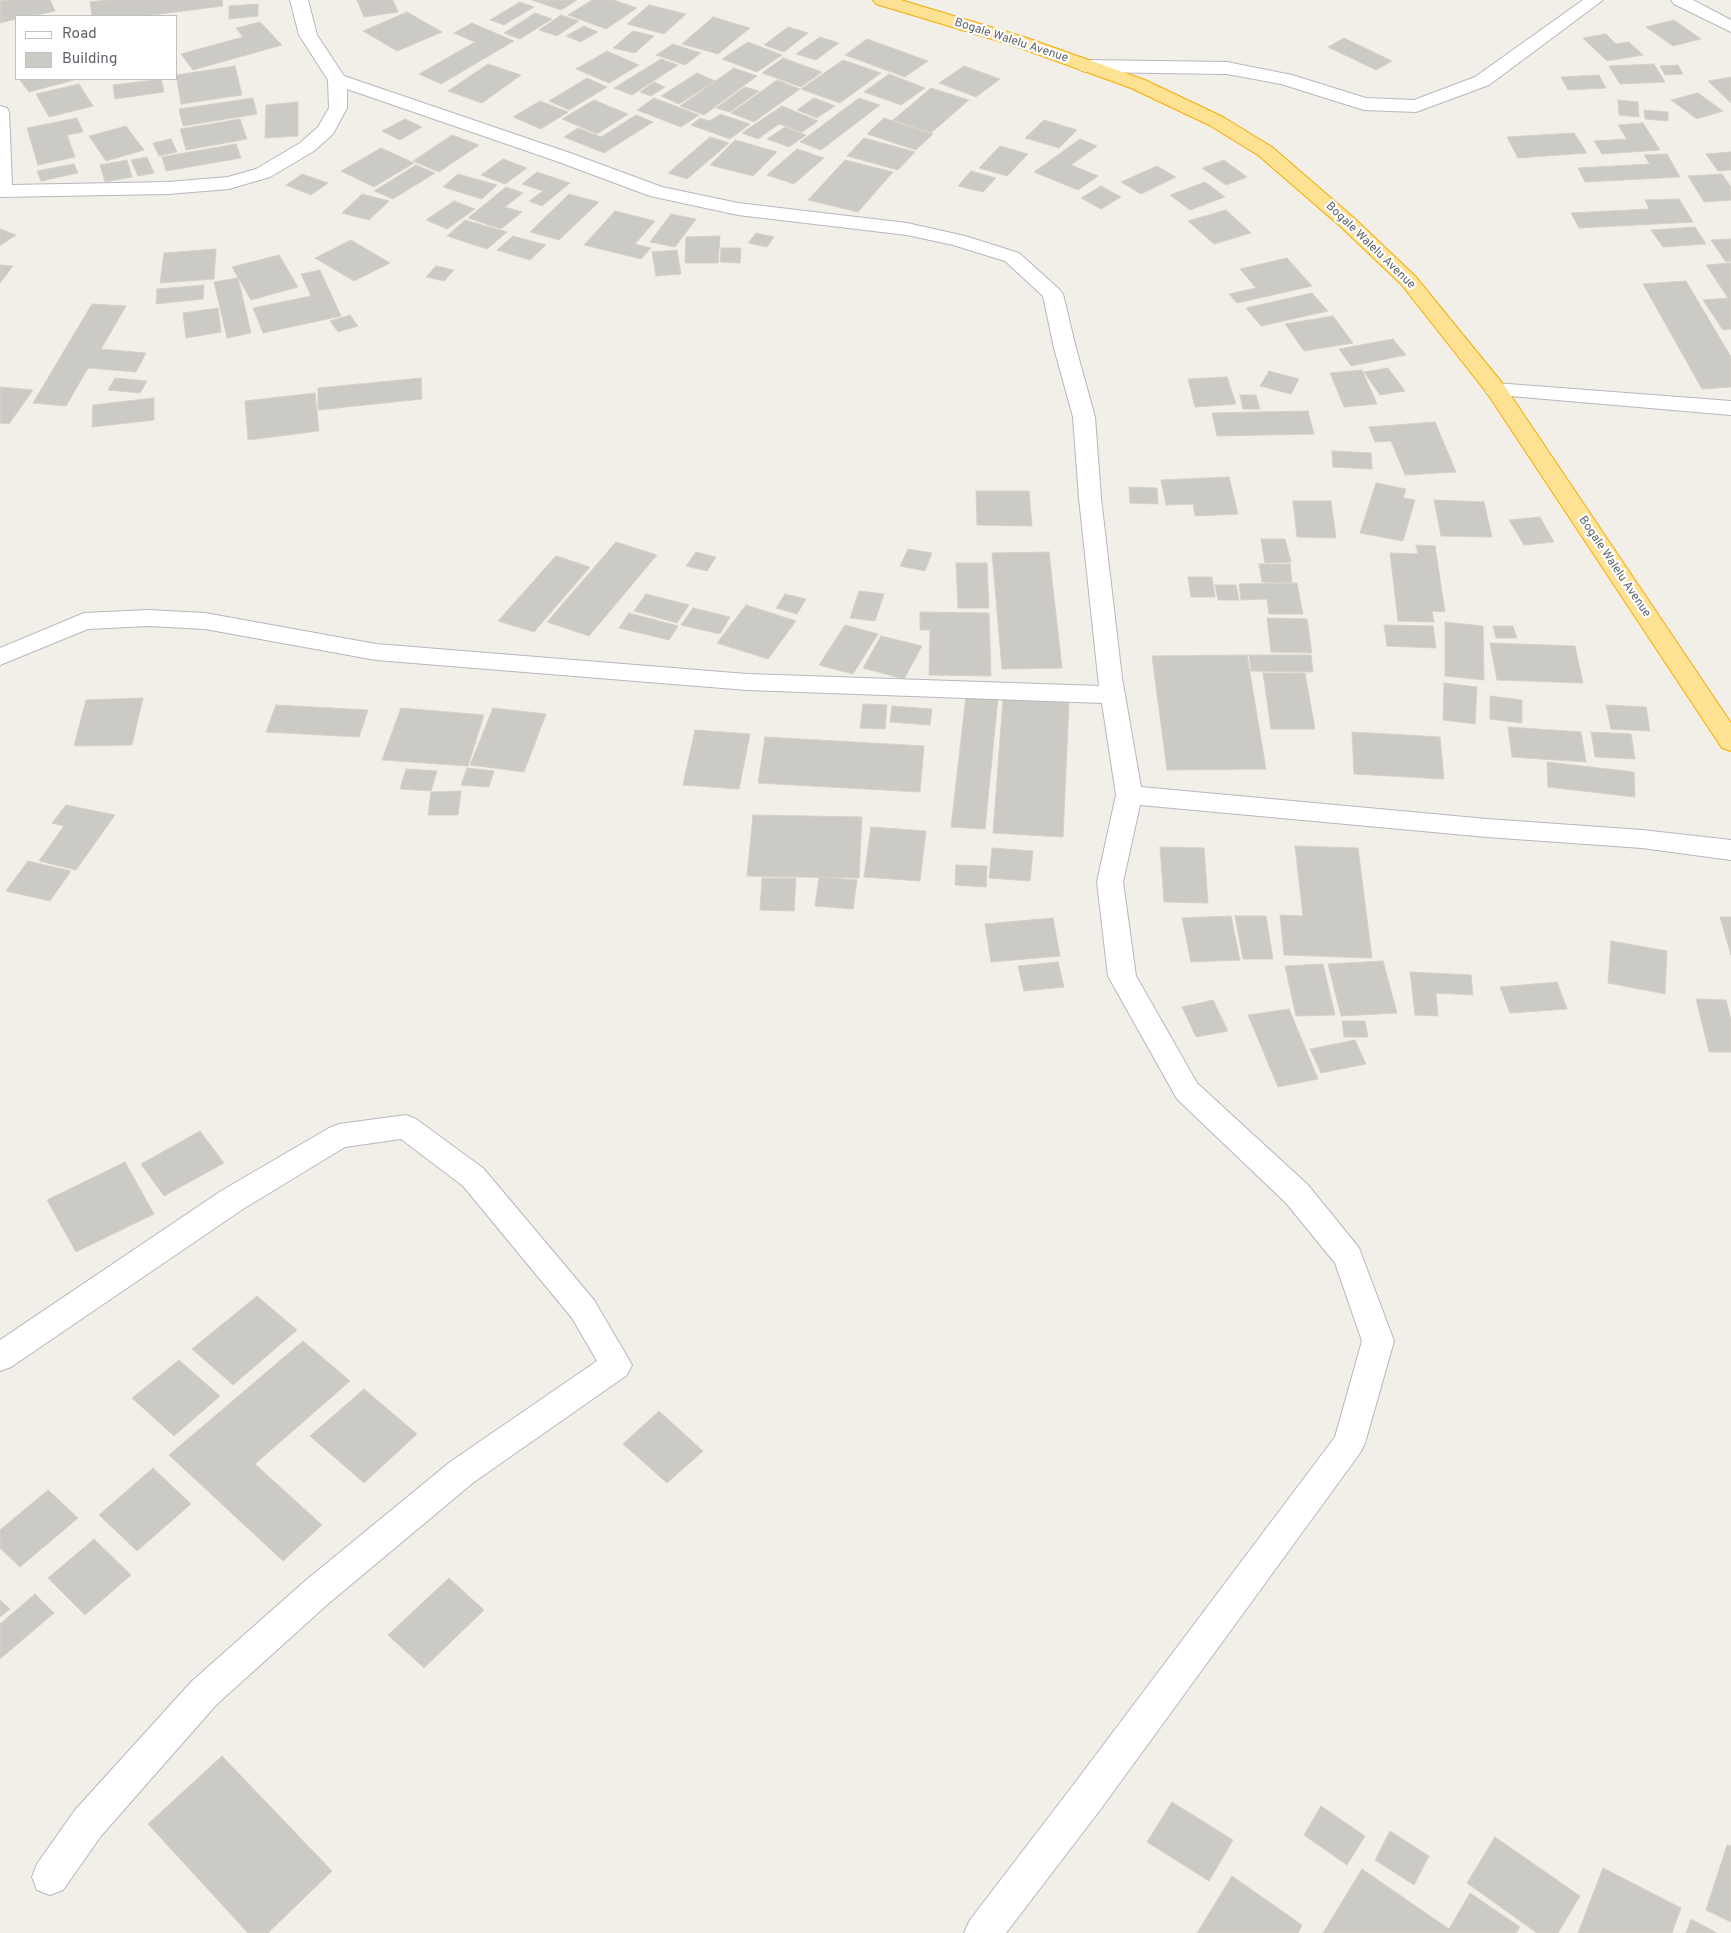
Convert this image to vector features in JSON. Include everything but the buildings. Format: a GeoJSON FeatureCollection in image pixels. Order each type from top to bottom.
{"type":"FeatureCollection","features":[{"type":"Feature","properties":{"kind":"highway","name":"Bogale Walelu Avenue"},"geometry":{"type":"LineString","coordinates":[[882,0],[1018,41],[1138,84],[1216,121],[1266,151],[1347,222],[1408,280],[1495,389],[1731,742]]}},
{"type":"Feature","properties":{"kind":"street"},"geometry":{"type":"LineString","coordinates":[[0,112],[1,191],[168,188],[229,183],[263,173],[308,146],[326,130],[338,108],[337,80],[308,35],[299,0]]}},
{"type":"Feature","properties":{"kind":"street"},"geometry":{"type":"LineString","coordinates":[[1086,66],[1227,68],[1285,78],[1364,104],[1416,106],[1482,81],[1594,0]]}},
{"type":"Feature","properties":{"kind":"street"},"geometry":{"type":"LineString","coordinates":[[1680,0],[1731,27]]}},
{"type":"Feature","properties":{"kind":"street"},"geometry":{"type":"LineString","coordinates":[[337,80],[563,157],[657,192],[738,209],[907,229],[958,240],[1012,257],[1053,294],[1065,348],[1084,417],[1090,498],[1112,695],[1129,795],[1110,882],[1122,976],[1187,1091],[1297,1194],[1348,1257],[1378,1340],[1349,1443],[1093,1789],[983,1933]]}},
{"type":"Feature","properties":{"kind":"street"},"geometry":{"type":"LineString","coordinates":[[1495,389],[1731,408]]}},
{"type":"Feature","properties":{"kind":"street"},"geometry":{"type":"LineString","coordinates":[[0,657],[84,621],[148,618],[205,621],[376,652],[738,681],[1112,695]]}},
{"type":"Feature","properties":{"kind":"street"},"geometry":{"type":"LineString","coordinates":[[1129,795],[1487,828],[1642,839],[1731,850]]}},
{"type":"Feature","properties":{"kind":"street"},"geometry":{"type":"LineString","coordinates":[[3,1348],[232,1200],[339,1136],[406,1127],[474,1177],[583,1309],[616,1365],[462,1472],[317,1592],[204,1693],[88,1823],[50,1877]]}}]}
